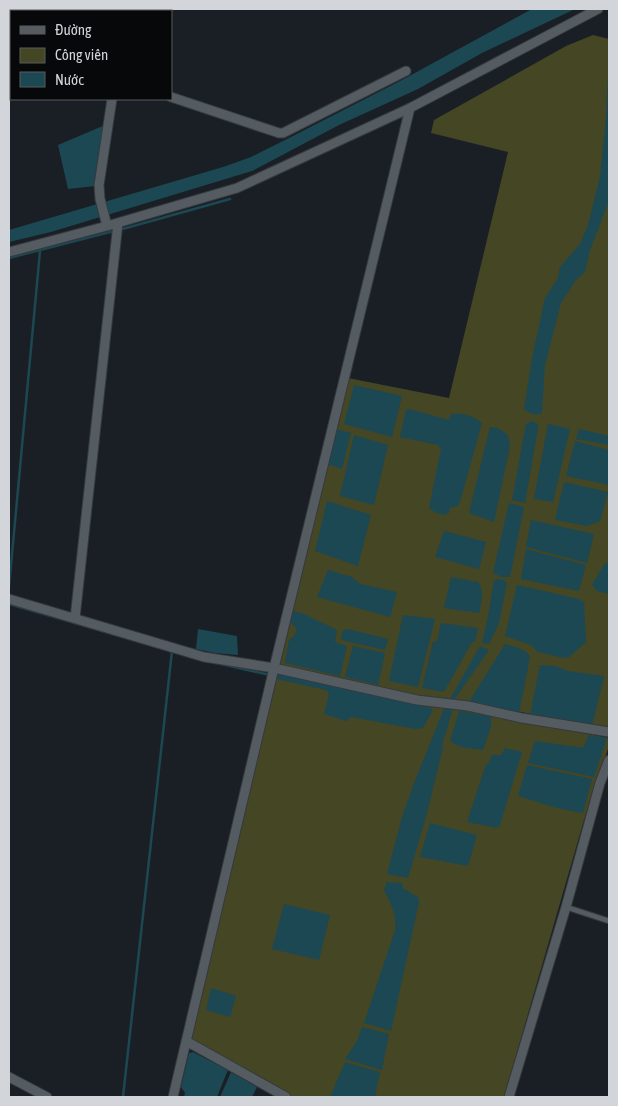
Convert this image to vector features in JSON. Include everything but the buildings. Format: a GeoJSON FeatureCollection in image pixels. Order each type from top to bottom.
{"type":"FeatureCollection","features":[{"type":"Feature","properties":{"kind":"street"},"geometry":{"type":"LineString","coordinates":[[9,252],[107,224],[118,223],[237,188],[410,108],[598,9]]}},
{"type":"Feature","properties":{"kind":"street"},"geometry":{"type":"LineString","coordinates":[[172,97],[283,133],[406,71]]}},
{"type":"Feature","properties":{"kind":"street"},"geometry":{"type":"LineString","coordinates":[[107,224],[100,199],[99,184],[112,100]]}},
{"type":"Feature","properties":{"kind":"street"},"geometry":{"type":"LineString","coordinates":[[173,1097],[274,668],[410,108]]}},
{"type":"Feature","properties":{"kind":"street"},"geometry":{"type":"LineString","coordinates":[[75,618],[118,223]]}},
{"type":"Feature","properties":{"kind":"street"},"geometry":{"type":"LineString","coordinates":[[9,599],[204,657],[274,668],[417,700],[468,706],[522,718],[609,732]]}},
{"type":"Feature","properties":{"kind":"street"},"geometry":{"type":"LineString","coordinates":[[509,1097],[566,907],[600,783],[609,760]]}},
{"type":"Feature","properties":{"kind":"street"},"geometry":{"type":"LineString","coordinates":[[186,1041],[286,1097]]}},
{"type":"Feature","properties":{"kind":"street"},"geometry":{"type":"LineString","coordinates":[[9,1077],[47,1097]]}},
{"type":"Feature","properties":{"kind":"lane"},"geometry":{"type":"LineString","coordinates":[[566,907],[609,921]]}},
{"type":"Feature","properties":{"kind":"green space"},"geometry":{"type":"Polygon","coordinates":[[[593,35],[609,39],[609,729],[469,702],[439,700],[278,665],[348,378],[449,398],[508,152],[431,133],[434,120],[566,46],[593,35]]]}},
{"type":"Feature","properties":{"kind":"green space"},"geometry":{"type":"Polygon","coordinates":[[[276,671],[609,738],[609,746],[584,820],[504,1097],[292,1097],[189,1040],[276,671]]]}},
{"type":"Feature","properties":{"kind":"water"},"geometry":{"type":"Polygon","coordinates":[[[532,9],[575,9],[482,53],[418,89],[339,125],[252,171],[51,232],[9,242],[9,230],[251,157],[402,80],[532,9]]]}},
{"type":"Feature","properties":{"kind":"water"},"geometry":{"type":"Polygon","coordinates":[[[609,56],[609,201],[590,250],[585,272],[576,280],[561,303],[545,365],[542,413],[535,415],[524,410],[532,358],[545,298],[558,278],[560,267],[580,244],[588,225],[600,176],[606,117],[609,56]]]}},
{"type":"Feature","properties":{"kind":"water"},"geometry":{"type":"Polygon","coordinates":[[[105,125],[95,186],[68,189],[58,145],[105,125]]]}},
{"type":"Feature","properties":{"kind":"water"},"geometry":{"type":"Polygon","coordinates":[[[354,385],[402,396],[392,437],[344,424],[354,385]]]}},
{"type":"Feature","properties":{"kind":"water"},"geometry":{"type":"Polygon","coordinates":[[[409,409],[449,420],[451,414],[463,414],[475,418],[482,423],[460,502],[458,506],[450,508],[449,513],[445,515],[436,513],[429,508],[441,449],[438,445],[400,437],[406,410],[409,409]]]}},
{"type":"Feature","properties":{"kind":"water"},"geometry":{"type":"Polygon","coordinates":[[[533,421],[538,424],[538,428],[525,503],[512,500],[526,424],[533,421]]]}},
{"type":"Feature","properties":{"kind":"water"},"geometry":{"type":"Polygon","coordinates":[[[548,424],[570,429],[553,502],[534,499],[548,424]]]}},
{"type":"Feature","properties":{"kind":"water"},"geometry":{"type":"Polygon","coordinates":[[[490,427],[498,428],[508,435],[510,446],[494,522],[469,513],[490,427]]]}},
{"type":"Feature","properties":{"kind":"water"},"geometry":{"type":"Polygon","coordinates":[[[336,429],[351,433],[342,469],[327,464],[336,429]]]}},
{"type":"Feature","properties":{"kind":"water"},"geometry":{"type":"Polygon","coordinates":[[[579,429],[609,436],[609,445],[576,439],[579,429]]]}},
{"type":"Feature","properties":{"kind":"water"},"geometry":{"type":"Polygon","coordinates":[[[354,435],[388,445],[374,505],[340,496],[354,435]]]}},
{"type":"Feature","properties":{"kind":"water"},"geometry":{"type":"Polygon","coordinates":[[[575,441],[609,450],[609,485],[566,476],[575,441]]]}},
{"type":"Feature","properties":{"kind":"water"},"geometry":{"type":"Polygon","coordinates":[[[564,482],[608,492],[600,521],[587,526],[555,520],[564,482]]]}},
{"type":"Feature","properties":{"kind":"water"},"geometry":{"type":"Polygon","coordinates":[[[327,501],[371,515],[358,566],[315,551],[327,501]]]}},
{"type":"Feature","properties":{"kind":"water"},"geometry":{"type":"Polygon","coordinates":[[[509,503],[524,507],[510,577],[502,577],[493,573],[509,503]]]}},
{"type":"Feature","properties":{"kind":"water"},"geometry":{"type":"Polygon","coordinates":[[[531,520],[594,534],[587,563],[526,547],[531,520]]]}},
{"type":"Feature","properties":{"kind":"water"},"geometry":{"type":"Polygon","coordinates":[[[444,531],[486,542],[479,569],[435,557],[444,531]]]}},
{"type":"Feature","properties":{"kind":"water"},"geometry":{"type":"Polygon","coordinates":[[[526,549],[586,565],[579,591],[521,579],[526,549]]]}},
{"type":"Feature","properties":{"kind":"water"},"geometry":{"type":"Polygon","coordinates":[[[605,563],[609,563],[609,594],[597,591],[592,585],[605,563]]]}},
{"type":"Feature","properties":{"kind":"water"},"geometry":{"type":"Polygon","coordinates":[[[328,570],[352,577],[360,584],[397,592],[390,617],[317,597],[328,570]]]}},
{"type":"Feature","properties":{"kind":"water"},"geometry":{"type":"Polygon","coordinates":[[[451,577],[478,582],[482,594],[479,613],[444,608],[451,577]]]}},
{"type":"Feature","properties":{"kind":"water"},"geometry":{"type":"Polygon","coordinates":[[[501,579],[507,582],[499,623],[489,644],[482,643],[494,580],[501,579]]]}},
{"type":"Feature","properties":{"kind":"water"},"geometry":{"type":"Polygon","coordinates":[[[517,585],[579,599],[584,602],[586,642],[569,657],[563,658],[538,652],[531,645],[505,636],[517,585]]]}},
{"type":"Feature","properties":{"kind":"water"},"geometry":{"type":"Polygon","coordinates":[[[293,611],[304,614],[337,630],[335,642],[347,646],[340,676],[285,663],[289,640],[294,636],[297,629],[290,622],[293,611]]]}},
{"type":"Feature","properties":{"kind":"water"},"geometry":{"type":"Polygon","coordinates":[[[403,615],[435,619],[418,687],[389,681],[403,615]]]}},
{"type":"Feature","properties":{"kind":"water"},"geometry":{"type":"Polygon","coordinates":[[[441,623],[478,628],[475,642],[472,642],[444,692],[422,688],[433,642],[437,641],[441,623]]]}},
{"type":"Feature","properties":{"kind":"water"},"geometry":{"type":"Polygon","coordinates":[[[198,629],[237,636],[238,655],[196,649],[198,629]]]}},
{"type":"Feature","properties":{"kind":"water"},"geometry":{"type":"Polygon","coordinates":[[[347,629],[388,639],[385,650],[341,640],[342,631],[347,629]]]}},
{"type":"Feature","properties":{"kind":"water"},"geometry":{"type":"Polygon","coordinates":[[[505,644],[522,650],[530,657],[519,713],[469,702],[505,644]]]}},
{"type":"Feature","properties":{"kind":"water"},"geometry":{"type":"Polygon","coordinates":[[[353,646],[385,653],[378,685],[345,677],[353,646]]]}},
{"type":"Feature","properties":{"kind":"water"},"geometry":{"type":"Polygon","coordinates":[[[480,646],[489,650],[454,700],[450,699],[480,646]]]}},
{"type":"Feature","properties":{"kind":"water"},"geometry":{"type":"Polygon","coordinates":[[[540,665],[555,666],[568,671],[604,676],[592,726],[530,715],[540,665]]]}},
{"type":"Feature","properties":{"kind":"water"},"geometry":{"type":"Polygon","coordinates":[[[277,673],[433,710],[423,728],[416,729],[351,717],[346,721],[324,714],[329,694],[326,690],[276,679],[277,673]]]}},
{"type":"Feature","properties":{"kind":"water"},"geometry":{"type":"Polygon","coordinates":[[[444,709],[453,709],[442,745],[426,817],[408,878],[387,874],[402,817],[444,709]]]}},
{"type":"Feature","properties":{"kind":"water"},"geometry":{"type":"Polygon","coordinates":[[[459,711],[491,716],[491,727],[483,750],[460,747],[450,741],[459,711]]]}},
{"type":"Feature","properties":{"kind":"water"},"geometry":{"type":"Polygon","coordinates":[[[589,735],[607,738],[594,777],[528,763],[535,741],[583,748],[589,735]]]}},
{"type":"Feature","properties":{"kind":"water"},"geometry":{"type":"Polygon","coordinates":[[[505,748],[522,752],[500,825],[498,828],[467,822],[486,764],[488,765],[492,755],[501,755],[505,748]]]}},
{"type":"Feature","properties":{"kind":"water"},"geometry":{"type":"Polygon","coordinates":[[[527,765],[592,779],[583,813],[557,808],[518,796],[527,765]]]}},
{"type":"Feature","properties":{"kind":"water"},"geometry":{"type":"Polygon","coordinates":[[[430,823],[477,835],[468,866],[420,857],[430,823]]]}},
{"type":"Feature","properties":{"kind":"water"},"geometry":{"type":"Polygon","coordinates":[[[387,882],[402,883],[403,888],[419,898],[391,1031],[364,1023],[395,930],[394,914],[384,890],[387,882]]]}},
{"type":"Feature","properties":{"kind":"water"},"geometry":{"type":"Polygon","coordinates":[[[284,904],[330,915],[319,960],[272,949],[284,904]]]}},
{"type":"Feature","properties":{"kind":"water"},"geometry":{"type":"Polygon","coordinates":[[[211,988],[236,996],[230,1017],[206,1010],[211,988]]]}},
{"type":"Feature","properties":{"kind":"water"},"geometry":{"type":"Polygon","coordinates":[[[362,1027],[389,1034],[382,1070],[345,1059],[357,1041],[362,1027]]]}},
{"type":"Feature","properties":{"kind":"water"},"geometry":{"type":"Polygon","coordinates":[[[193,1052],[228,1070],[217,1097],[184,1097],[185,1093],[181,1087],[189,1053],[193,1052]]]}},
{"type":"Feature","properties":{"kind":"water"},"geometry":{"type":"Polygon","coordinates":[[[345,1062],[380,1072],[375,1097],[330,1097],[345,1062]]]}},
{"type":"Feature","properties":{"kind":"water"},"geometry":{"type":"Polygon","coordinates":[[[231,1072],[257,1087],[252,1097],[220,1097],[231,1072]]]}},
{"type":"Feature","properties":{"kind":"waterway"},"geometry":{"type":"LineString","coordinates":[[119,230],[230,199]]}},
{"type":"Feature","properties":{"kind":"waterway"},"geometry":{"type":"LineString","coordinates":[[9,258],[114,231]]}},
{"type":"Feature","properties":{"kind":"waterway"},"geometry":{"type":"LineString","coordinates":[[9,587],[40,251]]}},
{"type":"Feature","properties":{"kind":"waterway"},"geometry":{"type":"LineString","coordinates":[[9,604],[130,639]]}},
{"type":"Feature","properties":{"kind":"waterway"},"geometry":{"type":"LineString","coordinates":[[123,1097],[172,651]]}},
{"type":"Feature","properties":{"kind":"waterway"},"geometry":{"type":"LineString","coordinates":[[190,657],[270,675]]}}]}
